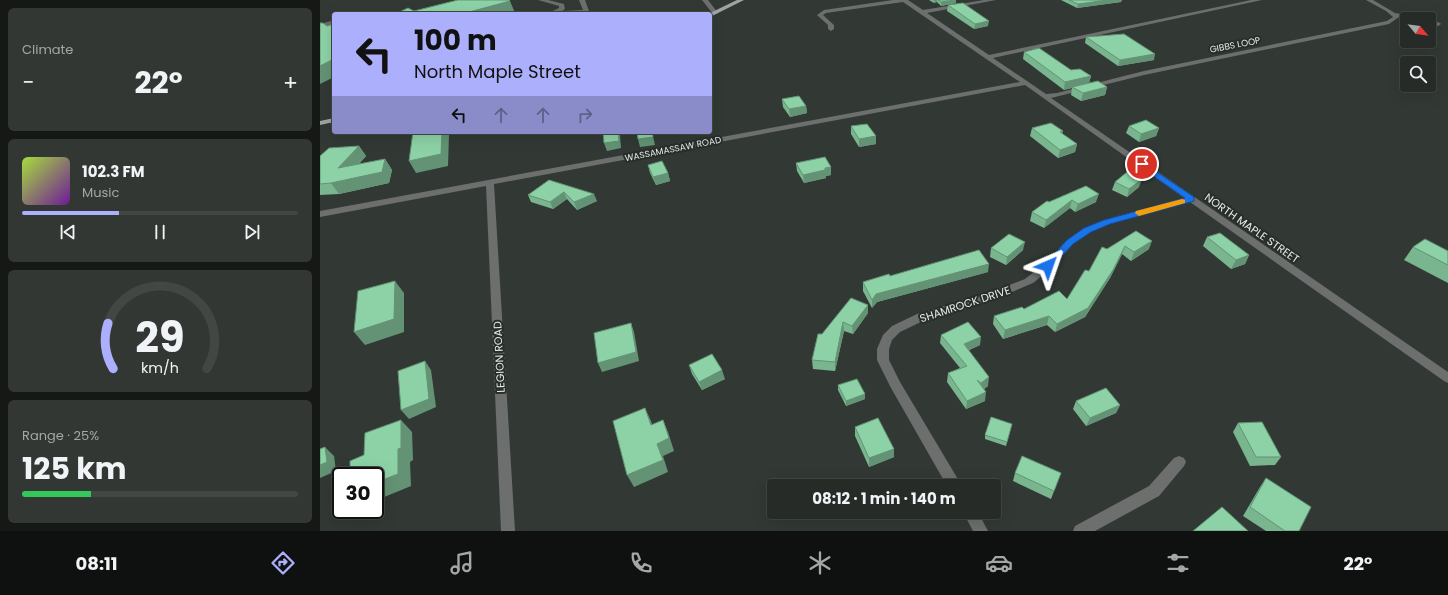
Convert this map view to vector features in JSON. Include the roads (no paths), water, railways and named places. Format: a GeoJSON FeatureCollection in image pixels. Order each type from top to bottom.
{"type":"FeatureCollection","features":[{"type":"Feature","properties":{"kind":"main road"},"geometry":{"type":"LineString","coordinates":[[713,14],[741,0]]}},
{"type":"Feature","properties":{"kind":"main road"},"geometry":{"type":"LineString","coordinates":[[320,123],[332,120]]}},
{"type":"Feature","properties":{"kind":"street"},"geometry":{"type":"LineString","coordinates":[[541,0],[562,5],[562,8],[553,12]]}},
{"type":"Feature","properties":{"kind":"street"},"geometry":{"type":"LineString","coordinates":[[582,0],[586,12]]}},
{"type":"Feature","properties":{"kind":"street"},"geometry":{"type":"LineString","coordinates":[[705,0],[712,12]]}},
{"type":"Feature","properties":{"kind":"street"},"geometry":{"type":"LineString","coordinates":[[831,29],[830,25],[820,15],[824,12],[904,0]]}},
{"type":"Feature","properties":{"kind":"street","name":"NORTH MAPLE STREET"},"geometry":{"type":"LineString","coordinates":[[904,0],[1026,83],[1448,378]]}},
{"type":"Feature","properties":{"kind":"street"},"geometry":{"type":"LineString","coordinates":[[922,12],[993,0]]}},
{"type":"Feature","properties":{"kind":"street"},"geometry":{"type":"LineString","coordinates":[[988,57],[1259,0]]}},
{"type":"Feature","properties":{"kind":"street"},"geometry":{"type":"LineString","coordinates":[[1369,0],[1396,16],[1400,16]]}},
{"type":"Feature","properties":{"kind":"street","name":"GIBBS LOOP"},"geometry":{"type":"LineString","coordinates":[[1044,96],[1057,95],[1144,73],[1389,22],[1395,19],[1396,16]]}},
{"type":"Feature","properties":{"kind":"street"},"geometry":{"type":"LineString","coordinates":[[320,26],[331,23]]}},
{"type":"Feature","properties":{"kind":"street","name":"WASSAMASSAW ROAD"},"geometry":{"type":"LineString","coordinates":[[320,214],[1026,83]]}},
{"type":"Feature","properties":{"kind":"street","name":"LEGION ROAD"},"geometry":{"type":"LineString","coordinates":[[490,183],[508,531]]}},
{"type":"Feature","properties":{"kind":"street","name":"SHAMROCK DRIVE"},"geometry":{"type":"LineString","coordinates":[[951,479],[895,385],[883,360],[883,349],[887,338],[896,330],[921,317],[992,296],[1029,281],[1048,266],[1070,242],[1088,230],[1107,222],[1191,199]]}},
{"type":"Feature","properties":{"kind":"street"},"geometry":{"type":"LineString","coordinates":[[1080,531],[1154,491],[1179,462]]}},
{"type":"Feature","properties":{"kind":"street"},"geometry":{"type":"LineString","coordinates":[[974,519],[981,531]]}}]}
